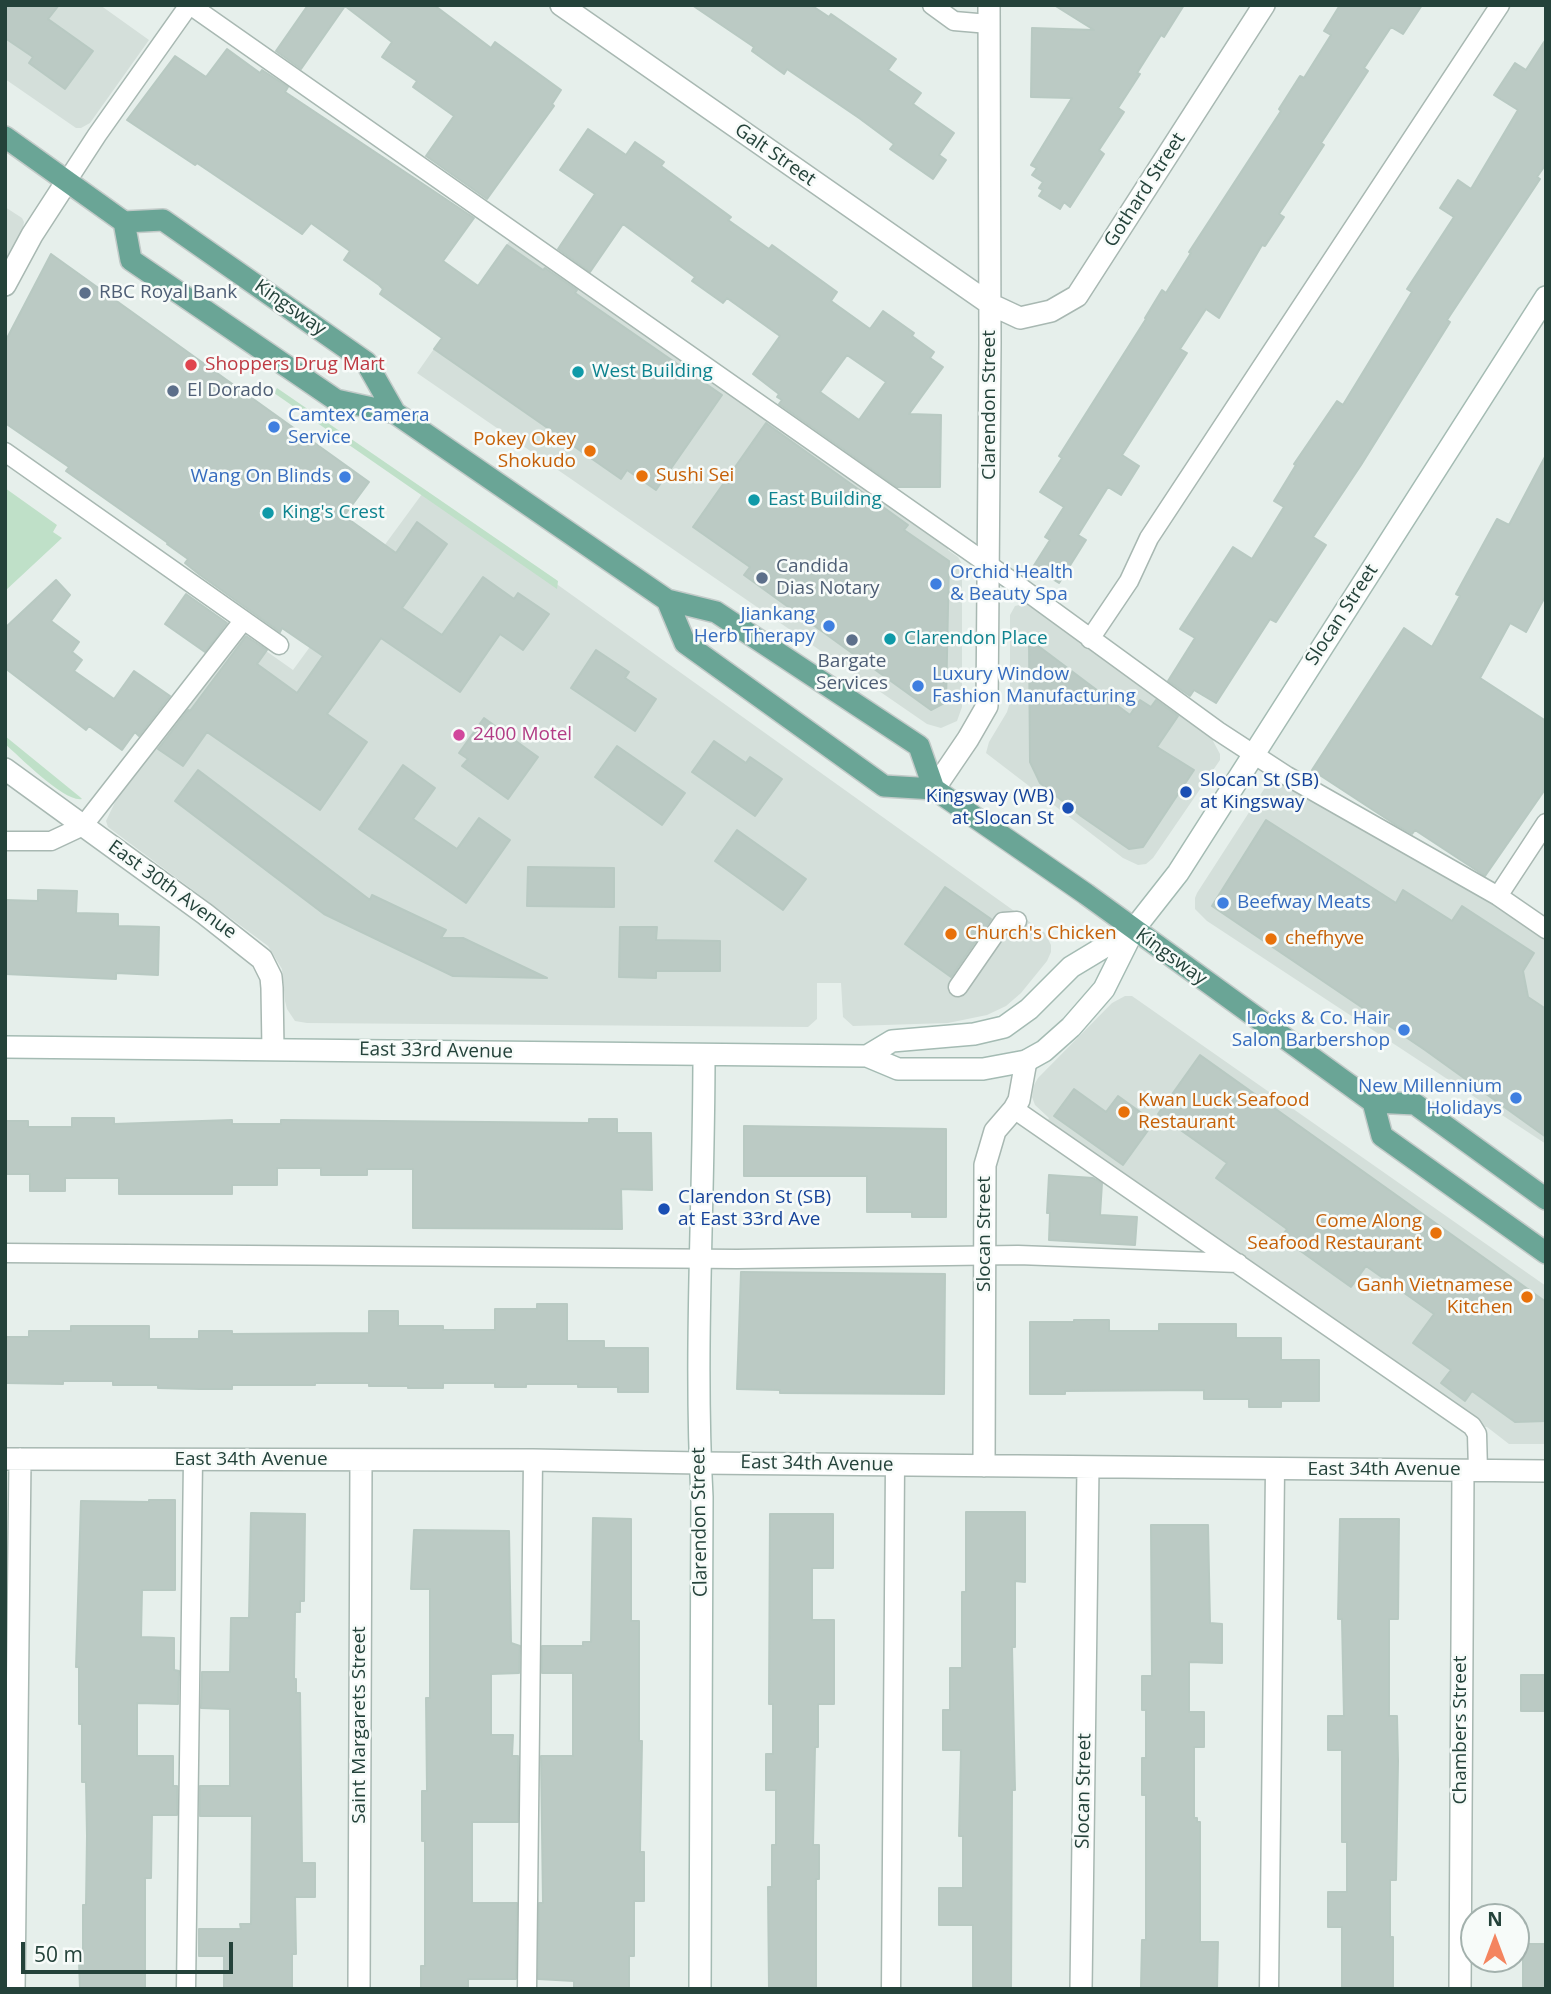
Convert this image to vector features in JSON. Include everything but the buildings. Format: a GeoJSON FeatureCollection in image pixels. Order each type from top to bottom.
{"type":"FeatureCollection","features":[{"type":"Feature","properties":{"kind":"main road"},"geometry":{"type":"LineString","coordinates":[[5,137],[124,222]]}},
{"type":"Feature","properties":{"kind":"main road","name":"Kingsway"},"geometry":{"type":"LineString","coordinates":[[395,413],[366,362],[163,220],[124,222],[131,260],[336,400],[395,413],[667,600],[716,612],[919,746],[934,789],[1134,929],[1373,1102]]}},
{"type":"Feature","properties":{"kind":"main road"},"geometry":{"type":"LineString","coordinates":[[667,600],[685,643],[884,786],[934,789]]}},
{"type":"Feature","properties":{"kind":"main road"},"geometry":{"type":"LineString","coordinates":[[1546,1199],[1416,1104],[1373,1102],[1382,1136],[1546,1253]]}},
{"type":"Feature","properties":{"kind":"street","name":"Galt Street"},"geometry":{"type":"LineString","coordinates":[[561,5],[990,304]]}},
{"type":"Feature","properties":{"kind":"street","name":"Gothard Street"},"geometry":{"type":"LineString","coordinates":[[990,304],[1020,318],[1051,311],[1077,296],[1264,5]]}},
{"type":"Feature","properties":{"kind":"street","name":"Clarendon Street"},"geometry":{"type":"LineString","coordinates":[[934,789],[987,706],[989,15]]}},
{"type":"Feature","properties":{"kind":"street"},"geometry":{"type":"LineString","coordinates":[[5,285],[32,234],[67,181]]}},
{"type":"Feature","properties":{"kind":"street","name":"Slocan Street"},"geometry":{"type":"LineString","coordinates":[[984,1466],[985,1165],[995,1131],[1014,1109],[1022,1091],[1026,1061],[1044,1051],[1071,1027],[1104,989],[1134,929],[1178,873],[1546,297]]}},
{"type":"Feature","properties":{"kind":"street","name":"East 30th Avenue"},"geometry":{"type":"LineString","coordinates":[[5,769],[205,914],[262,959],[271,976],[273,1049]]}},
{"type":"Feature","properties":{"kind":"street","name":"Slocan Street"},"geometry":{"type":"LineString","coordinates":[[1004,1027],[1029,1009],[1071,967],[1134,929]]}},
{"type":"Feature","properties":{"kind":"street","name":"East 33rd Avenue"},"geometry":{"type":"LineString","coordinates":[[867,1056],[892,1041],[974,1034],[1004,1027]]}},
{"type":"Feature","properties":{"kind":"street","name":"East 33rd Avenue"},"geometry":{"type":"LineString","coordinates":[[5,1047],[867,1056],[898,1069],[984,1069],[1026,1061]]}},
{"type":"Feature","properties":{"kind":"street","name":"Clarendon Street"},"geometry":{"type":"LineString","coordinates":[[700,1989],[702,1497],[698,1427],[704,1055]]}},
{"type":"Feature","properties":{"kind":"street"},"geometry":{"type":"LineString","coordinates":[[12,1459],[14,1989]]}},
{"type":"Feature","properties":{"kind":"street","name":"East 34th Avenue"},"geometry":{"type":"LineString","coordinates":[[12,1459],[533,1460],[1546,1471]]}},
{"type":"Feature","properties":{"kind":"street","name":"Saint Margarets Street"},"geometry":{"type":"LineString","coordinates":[[359,1989],[361,1461]]}},
{"type":"Feature","properties":{"kind":"street","name":"Slocan Street"},"geometry":{"type":"LineString","coordinates":[[1081,1989],[1088,1467]]}},
{"type":"Feature","properties":{"kind":"street","name":"Chambers Street"},"geometry":{"type":"LineString","coordinates":[[1460,1989],[1470,1471]]}},
{"type":"Feature","properties":{"kind":"lane"},"geometry":{"type":"LineString","coordinates":[[67,181],[190,5],[1254,754],[1287,776],[1498,896],[1546,929]]}},
{"type":"Feature","properties":{"kind":"lane"},"geometry":{"type":"LineString","coordinates":[[932,5],[954,21],[989,15]]}},
{"type":"Feature","properties":{"kind":"lane"},"geometry":{"type":"LineString","coordinates":[[1090,639],[1129,582],[1149,538],[1500,5]]}},
{"type":"Feature","properties":{"kind":"lane"},"geometry":{"type":"LineString","coordinates":[[5,452],[279,645]]}},
{"type":"Feature","properties":{"kind":"lane"},"geometry":{"type":"LineString","coordinates":[[5,841],[51,841],[83,826],[243,621]]}},
{"type":"Feature","properties":{"kind":"lane"},"geometry":{"type":"LineString","coordinates":[[1498,896],[1546,823]]}},
{"type":"Feature","properties":{"kind":"lane"},"geometry":{"type":"LineString","coordinates":[[958,987],[1003,922],[1017,921]]}},
{"type":"Feature","properties":{"kind":"lane"},"geometry":{"type":"LineString","coordinates":[[1014,1109],[1472,1426],[1477,1434],[1470,1471]]}},
{"type":"Feature","properties":{"kind":"lane"},"geometry":{"type":"LineString","coordinates":[[5,1253],[700,1258],[1018,1255],[1238,1264]]}},
{"type":"Feature","properties":{"kind":"lane"},"geometry":{"type":"LineString","coordinates":[[186,1989],[192,1460]]}},
{"type":"Feature","properties":{"kind":"lane"},"geometry":{"type":"LineString","coordinates":[[527,1989],[533,1460]]}},
{"type":"Feature","properties":{"kind":"lane"},"geometry":{"type":"LineString","coordinates":[[891,1989],[895,1465]]}},
{"type":"Feature","properties":{"kind":"lane"},"geometry":{"type":"LineString","coordinates":[[1269,1989],[1275,1469]]}},
{"type":"Feature","properties":{"kind":"shaded area"},"geometry":{"type":"Polygon","coordinates":[[[5,5],[100,5],[149,40],[90,123],[76,128],[5,79],[5,5]]]}},
{"type":"Feature","properties":{"kind":"shaded area"},"geometry":{"type":"Polygon","coordinates":[[[5,207],[24,222],[22,233],[5,262],[5,207]]]}},
{"type":"Feature","properties":{"kind":"shaded area"},"geometry":{"type":"Polygon","coordinates":[[[515,233],[949,537],[948,550],[958,557],[962,564],[962,707],[957,721],[941,728],[927,724],[417,373],[515,233]]]}},
{"type":"Feature","properties":{"kind":"shaded area"},"geometry":{"type":"Polygon","coordinates":[[[425,490],[1045,933],[1051,945],[1047,961],[1021,993],[1006,1006],[987,1015],[948,1023],[853,1026],[843,1017],[841,983],[817,983],[817,1019],[808,1027],[295,1021],[285,1001],[282,969],[268,946],[108,827],[106,821],[117,798],[242,634],[293,670],[425,490]]]}},
{"type":"Feature","properties":{"kind":"shaded area"},"geometry":{"type":"Polygon","coordinates":[[[1023,589],[1218,731],[1213,741],[1220,760],[1153,858],[1146,864],[1138,865],[1123,858],[986,753],[1010,702],[1010,615],[1015,606],[1023,604],[1023,589]]]}},
{"type":"Feature","properties":{"kind":"shaded area"},"geometry":{"type":"Polygon","coordinates":[[[1287,776],[1546,929],[1546,1144],[1207,921],[1195,909],[1197,893],[1266,786],[1271,783],[1280,785],[1287,776]]]}},
{"type":"Feature","properties":{"kind":"shaded area"},"geometry":{"type":"Polygon","coordinates":[[[1125,996],[1132,996],[1546,1286],[1546,1444],[1509,1444],[1487,1427],[1472,1426],[1044,1128],[1049,1118],[1035,1105],[1032,1097],[1038,1078],[1112,1003],[1125,996]]]}},
{"type":"Feature","properties":{"kind":"green space"},"geometry":{"type":"Polygon","coordinates":[[[277,388],[558,581],[557,589],[274,393],[277,388]]]}},
{"type":"Feature","properties":{"kind":"green space"},"geometry":{"type":"Polygon","coordinates":[[[5,488],[57,525],[53,532],[62,538],[5,591],[5,488]]]}},
{"type":"Feature","properties":{"kind":"green space"},"geometry":{"type":"Polygon","coordinates":[[[5,736],[82,799],[65,794],[42,778],[5,744],[5,736]]]}},
{"type":"Feature","properties":{"kind":"place","name":"RBC Royal Bank"},"geometry":{"type":"Point","coordinates":[85,293]}},
{"type":"Feature","properties":{"kind":"place","name":"Shoppers Drug Mart"},"geometry":{"type":"Point","coordinates":[191,365]}},
{"type":"Feature","properties":{"kind":"place","name":"West Building"},"geometry":{"type":"Point","coordinates":[578,372]}},
{"type":"Feature","properties":{"kind":"place","name":"El Dorado"},"geometry":{"type":"Point","coordinates":[173,391]}},
{"type":"Feature","properties":{"kind":"place","name":"Camtex Camera Service"},"geometry":{"type":"Point","coordinates":[274,427]}},
{"type":"Feature","properties":{"kind":"place","name":"Pokey Okey Shokudo"},"geometry":{"type":"Point","coordinates":[590,451]}},
{"type":"Feature","properties":{"kind":"place","name":"Sushi Sei"},"geometry":{"type":"Point","coordinates":[642,476]}},
{"type":"Feature","properties":{"kind":"place","name":"Wang On Blinds"},"geometry":{"type":"Point","coordinates":[345,477]}},
{"type":"Feature","properties":{"kind":"place","name":"East Building"},"geometry":{"type":"Point","coordinates":[754,500]}},
{"type":"Feature","properties":{"kind":"place","name":"King's Crest"},"geometry":{"type":"Point","coordinates":[268,513]}},
{"type":"Feature","properties":{"kind":"place","name":"Candida Dias Notary"},"geometry":{"type":"Point","coordinates":[762,578]}},
{"type":"Feature","properties":{"kind":"place","name":"Orchid Health & Beauty Spa"},"geometry":{"type":"Point","coordinates":[936,584]}},
{"type":"Feature","properties":{"kind":"place","name":"Jiankang Herb Therapy"},"geometry":{"type":"Point","coordinates":[829,626]}},
{"type":"Feature","properties":{"kind":"place","name":"Clarendon Place"},"geometry":{"type":"Point","coordinates":[890,639]}},
{"type":"Feature","properties":{"kind":"place","name":"Bargate Services"},"geometry":{"type":"Point","coordinates":[852,640]}},
{"type":"Feature","properties":{"kind":"place","name":"Luxury Window Fashion Manufacturing"},"geometry":{"type":"Point","coordinates":[918,686]}},
{"type":"Feature","properties":{"kind":"place","name":"2400 Motel"},"geometry":{"type":"Point","coordinates":[459,735]}},
{"type":"Feature","properties":{"kind":"place","name":"Slocan St (SB) at Kingsway"},"geometry":{"type":"Point","coordinates":[1186,792]}},
{"type":"Feature","properties":{"kind":"place","name":"Kingsway (WB) at Slocan St"},"geometry":{"type":"Point","coordinates":[1068,808]}},
{"type":"Feature","properties":{"kind":"place","name":"Beefway Meats"},"geometry":{"type":"Point","coordinates":[1223,903]}},
{"type":"Feature","properties":{"kind":"place","name":"Church's Chicken"},"geometry":{"type":"Point","coordinates":[951,934]}},
{"type":"Feature","properties":{"kind":"place","name":"chefhyve"},"geometry":{"type":"Point","coordinates":[1271,939]}},
{"type":"Feature","properties":{"kind":"place","name":"Locks & Co. Hair Salon Barbershop"},"geometry":{"type":"Point","coordinates":[1404,1030]}},
{"type":"Feature","properties":{"kind":"place","name":"New Millennium Holidays"},"geometry":{"type":"Point","coordinates":[1516,1098]}},
{"type":"Feature","properties":{"kind":"place","name":"Kwan Luck Seafood Restaurant"},"geometry":{"type":"Point","coordinates":[1124,1112]}},
{"type":"Feature","properties":{"kind":"place","name":"Clarendon St (SB) at East 33rd Ave"},"geometry":{"type":"Point","coordinates":[664,1209]}},
{"type":"Feature","properties":{"kind":"place","name":"Come Along Seafood Restaurant"},"geometry":{"type":"Point","coordinates":[1436,1233]}},
{"type":"Feature","properties":{"kind":"place","name":"Ganh Vietnamese Kitchen"},"geometry":{"type":"Point","coordinates":[1527,1297]}}]}
